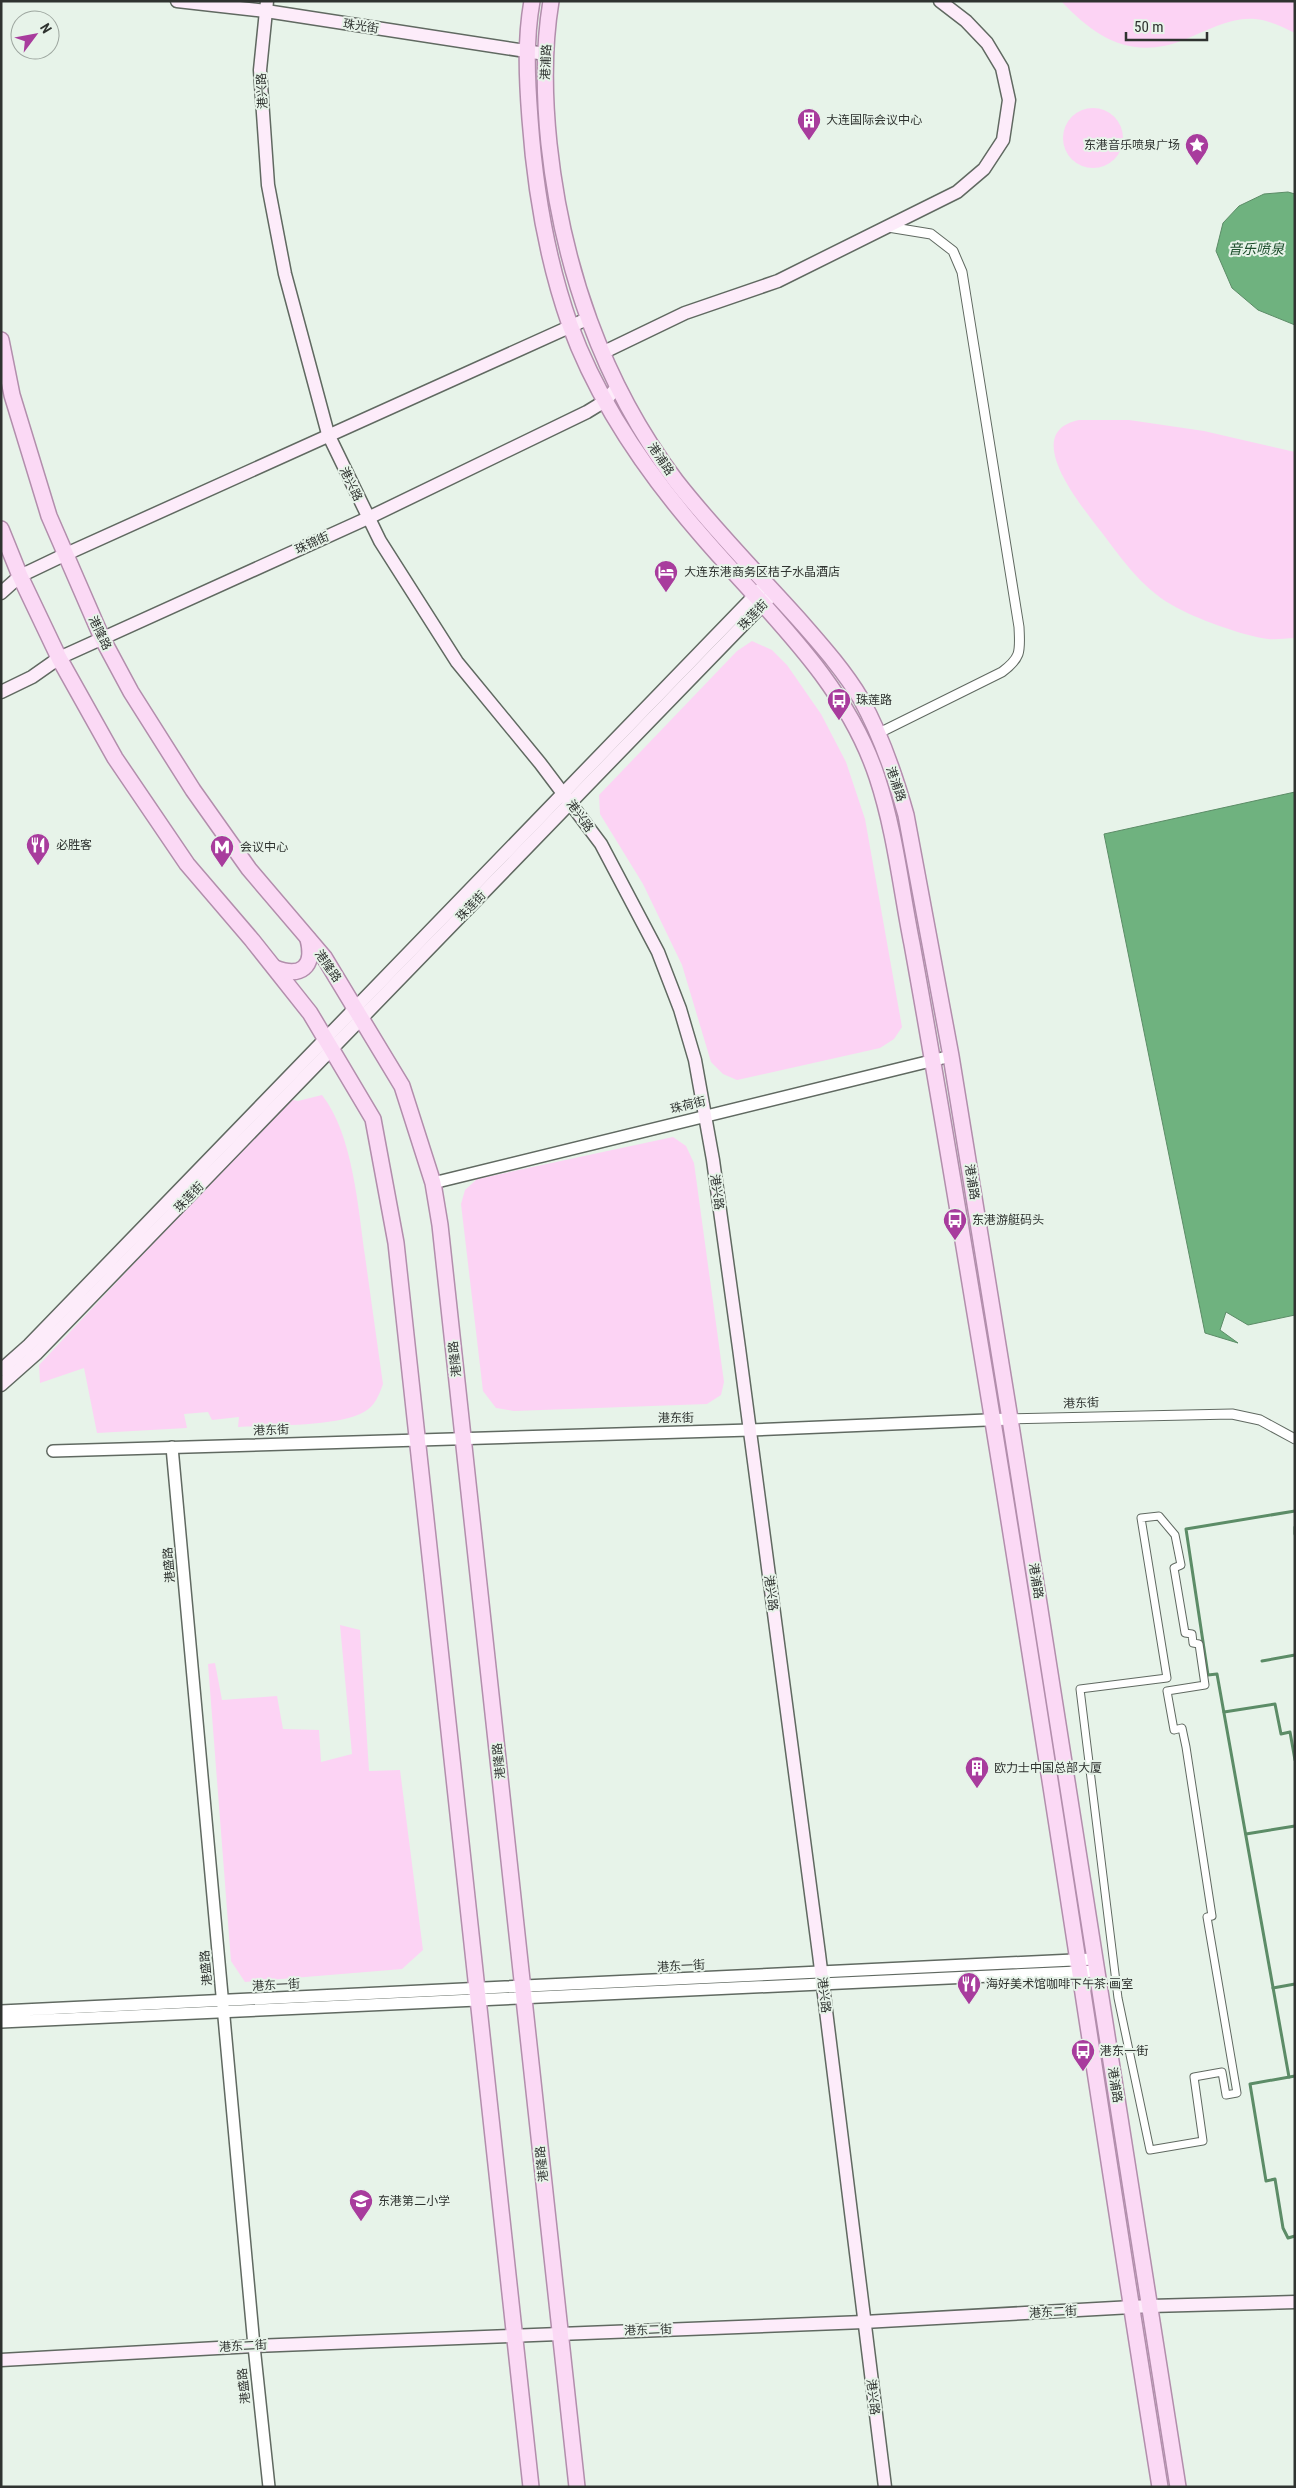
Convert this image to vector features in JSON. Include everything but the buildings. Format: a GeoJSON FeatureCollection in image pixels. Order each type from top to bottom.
{"type":"FeatureCollection","features":[{"type":"Feature","properties":{"kind":"main road","name":"珠光街"},"geometry":{"type":"LineString","coordinates":[[177,1],[266,6],[545,54]]}},
{"type":"Feature","properties":{"kind":"main road","name":"港浦路"},"geometry":{"type":"LineString","coordinates":[[532,1],[527,52],[528,99],[536,181],[550,252],[570,326],[605,401],[628,440],[670,498],[822,673],[865,742],[880,784],[889,821],[932,1060],[993,1419],[1160,2487]]}},
{"type":"Feature","properties":{"kind":"main road","name":"港浦路"},"geometry":{"type":"LineString","coordinates":[[551,1],[545,54],[546,115],[552,178],[563,236],[587,319],[618,386],[649,441],[676,480],[844,674],[862,701],[896,780],[906,815],[951,1056],[1178,2487]]}},
{"type":"Feature","properties":{"kind":"main road"},"geometry":{"type":"LineString","coordinates":[[602,353],[685,313],[778,281],[957,192],[984,169],[1003,140],[1009,100],[1002,68],[987,43],[966,21],[940,1]]}},
{"type":"Feature","properties":{"kind":"main road","name":"港兴路"},"geometry":{"type":"LineString","coordinates":[[266,6],[260,70],[268,185],[285,274],[328,434],[368,518],[457,662],[601,844],[658,952],[680,1009],[695,1060],[714,1169],[750,1430],[822,1978],[885,2487]]}},
{"type":"Feature","properties":{"kind":"main road"},"geometry":{"type":"LineString","coordinates":[[1,593],[20,576],[64,555],[328,434],[587,319]]}},
{"type":"Feature","properties":{"kind":"main road","name":"港隆路"},"geometry":{"type":"LineString","coordinates":[[1,340],[12,394],[36,478],[64,555],[102,638],[131,692],[198,798],[249,869],[332,969],[402,1086],[433,1183],[440,1225],[464,1437],[577,2487]]}},
{"type":"Feature","properties":{"kind":"main road","name":"珠锦街"},"geometry":{"type":"LineString","coordinates":[[1,692],[32,677],[59,658],[368,518],[587,412],[605,401],[618,386]]}},
{"type":"Feature","properties":{"kind":"main road"},"geometry":{"type":"LineString","coordinates":[[1,529],[20,576],[59,658],[94,724],[150,812],[187,864],[275,968],[310,1013],[373,1119],[396,1243],[530,2487]]}},
{"type":"Feature","properties":{"kind":"main road","name":"珠莲街"},"geometry":{"type":"LineString","coordinates":[[1,1385],[36,1354],[329,1045],[759,600],[764,586],[771,588]]}},
{"type":"Feature","properties":{"kind":"main road"},"geometry":{"type":"LineString","coordinates":[[275,968],[290,972],[299,971],[307,965],[311,952],[308,939]]}},
{"type":"Feature","properties":{"kind":"main road","name":"珠莲街"},"geometry":{"type":"LineString","coordinates":[[1,1370],[29,1345],[329,1045]]}},
{"type":"Feature","properties":{"kind":"main road","name":"港东二街"},"geometry":{"type":"LineString","coordinates":[[1,2360],[254,2346],[864,2322],[1150,2306],[1295,2302]]}},
{"type":"Feature","properties":{"kind":"street"},"geometry":{"type":"LineString","coordinates":[[877,734],[1002,672],[1016,662],[1020,646],[1018,618],[962,272],[953,251],[931,234],[888,227]]}},
{"type":"Feature","properties":{"kind":"street","name":"珠荷街"},"geometry":{"type":"LineString","coordinates":[[433,1183],[704,1115],[951,1056]]}},
{"type":"Feature","properties":{"kind":"street","name":"港东街"},"geometry":{"type":"LineString","coordinates":[[53,1451],[417,1438],[750,1430],[993,1419],[1232,1414],[1260,1420],[1295,1439]]}},
{"type":"Feature","properties":{"kind":"street","name":"港盛路"},"geometry":{"type":"LineString","coordinates":[[172,1447],[254,2346],[269,2487]]}},
{"type":"Feature","properties":{"kind":"street"},"geometry":{"type":"LineString","coordinates":[[1159,1516],[1175,1535],[1181,1565],[1174,1568],[1185,1633],[1192,1634],[1194,1643],[1198,1644],[1205,1685],[1167,1691],[1174,1730],[1182,1728],[1186,1747],[1212,1916],[1208,1917],[1237,2092],[1226,2096],[1222,2072],[1194,2077],[1203,2141],[1150,2150],[1118,1998],[1080,1689],[1167,1678],[1141,1518],[1159,1516]]}},
{"type":"Feature","properties":{"kind":"street","name":"港东一街"},"geometry":{"type":"LineString","coordinates":[[1,2022],[223,2007],[1078,1966],[1094,1959],[1096,1964]]}},
{"type":"Feature","properties":{"kind":"street","name":"港东一街"},"geometry":{"type":"LineString","coordinates":[[1,2011],[223,2007]]}},
{"type":"Feature","properties":{"kind":"shaded area"},"geometry":{"type":"Polygon","coordinates":[[[1061,1],[1295,1],[1295,33],[1265,21],[1246,19],[1220,25],[1167,45],[1149,48],[1133,47],[1102,36],[1061,1]]]}},
{"type":"Feature","properties":{"kind":"shaded area"},"geometry":{"type":"Polygon","coordinates":[[[1093,108],[1110,113],[1118,121],[1123,138],[1118,155],[1110,163],[1093,168],[1076,163],[1068,155],[1063,138],[1068,121],[1076,113],[1093,108]]]}},
{"type":"Feature","properties":{"kind":"shaded area"},"geometry":{"type":"Polygon","coordinates":[[[1079,420],[1129,420],[1204,431],[1295,452],[1295,638],[1268,639],[1219,626],[1172,605],[1140,580],[1080,503],[1060,470],[1054,453],[1055,439],[1062,427],[1079,420]]]}},
{"type":"Feature","properties":{"kind":"shaded area"},"geometry":{"type":"Polygon","coordinates":[[[752,641],[772,650],[787,665],[821,714],[846,762],[865,819],[902,1027],[894,1039],[880,1048],[737,1080],[723,1074],[711,1062],[682,965],[643,884],[600,814],[599,795],[737,651],[752,641]]]}},
{"type":"Feature","properties":{"kind":"shaded area"},"geometry":{"type":"Polygon","coordinates":[[[322,1095],[341,1130],[356,1194],[383,1384],[374,1403],[368,1410],[352,1417],[321,1423],[238,1427],[239,1417],[212,1420],[208,1412],[184,1414],[187,1428],[97,1433],[84,1368],[40,1383],[39,1365],[288,1099],[298,1101],[322,1095]]]}},
{"type":"Feature","properties":{"kind":"shaded area"},"geometry":{"type":"Polygon","coordinates":[[[673,1137],[686,1146],[694,1163],[724,1382],[721,1395],[707,1404],[514,1411],[496,1408],[483,1391],[461,1204],[465,1190],[477,1179],[673,1137]]]}},
{"type":"Feature","properties":{"kind":"shaded area"},"geometry":{"type":"Polygon","coordinates":[[[340,1625],[360,1630],[369,1771],[400,1770],[423,1950],[402,1969],[245,1982],[231,1961],[208,1664],[215,1663],[222,1700],[277,1696],[283,1729],[319,1730],[321,1762],[352,1754],[340,1625]]]}},
{"type":"Feature","properties":{"kind":"water","name":"音乐喷泉"},"geometry":{"type":"Polygon","coordinates":[[[1288,192],[1295,194],[1295,325],[1258,310],[1232,288],[1216,251],[1223,223],[1239,206],[1264,194],[1288,192]]]}},
{"type":"Feature","properties":{"kind":"water"},"geometry":{"type":"Polygon","coordinates":[[[1295,792],[1295,1315],[1248,1325],[1226,1312],[1220,1330],[1238,1343],[1205,1333],[1104,834],[1295,792]]]}},
{"type":"Feature","properties":{"kind":"waterway"},"geometry":{"type":"LineString","coordinates":[[1289,2077],[1217,1674],[1208,1675],[1186,1529],[1295,1511]]}},
{"type":"Feature","properties":{"kind":"waterway"},"geometry":{"type":"LineString","coordinates":[[1295,1527],[1295,1534]]}},
{"type":"Feature","properties":{"kind":"waterway"},"geometry":{"type":"LineString","coordinates":[[1262,1661],[1295,1655]]}},
{"type":"Feature","properties":{"kind":"waterway"},"geometry":{"type":"LineString","coordinates":[[1224,1712],[1275,1704],[1281,1734],[1290,1732],[1295,1760]]}},
{"type":"Feature","properties":{"kind":"waterway"},"geometry":{"type":"LineString","coordinates":[[1246,1834],[1295,1826]]}},
{"type":"Feature","properties":{"kind":"waterway"},"geometry":{"type":"LineString","coordinates":[[1273,1988],[1295,1984]]}},
{"type":"Feature","properties":{"kind":"waterway"},"geometry":{"type":"LineString","coordinates":[[1295,2076],[1250,2084],[1266,2181],[1275,2179],[1283,2228],[1288,2238],[1295,2236]]}},
{"type":"Feature","properties":{"kind":"place","name":"大连国际会议中心"},"geometry":{"type":"Point","coordinates":[809,141]}},
{"type":"Feature","properties":{"kind":"place","name":"东港音乐喷泉广场"},"geometry":{"type":"Point","coordinates":[1197,166]}},
{"type":"Feature","properties":{"kind":"place","name":"大连东港商务区桔子水晶酒店"},"geometry":{"type":"Point","coordinates":[666,593]}},
{"type":"Feature","properties":{"kind":"place","name":"珠莲路"},"geometry":{"type":"Point","coordinates":[839,721]}},
{"type":"Feature","properties":{"kind":"place","name":"必胜客"},"geometry":{"type":"Point","coordinates":[38,866]}},
{"type":"Feature","properties":{"kind":"place","name":"会议中心"},"geometry":{"type":"Point","coordinates":[222,868]}},
{"type":"Feature","properties":{"kind":"place","name":"东港游艇码头"},"geometry":{"type":"Point","coordinates":[955,1241]}},
{"type":"Feature","properties":{"kind":"place","name":"欧力士中国总部大厦"},"geometry":{"type":"Point","coordinates":[977,1789]}},
{"type":"Feature","properties":{"kind":"place","name":"海好美术馆咖啡下午茶·画室"},"geometry":{"type":"Point","coordinates":[969,2005]}},
{"type":"Feature","properties":{"kind":"place","name":"港东一街"},"geometry":{"type":"Point","coordinates":[1083,2072]}},
{"type":"Feature","properties":{"kind":"place","name":"东港第二小学"},"geometry":{"type":"Point","coordinates":[361,2222]}}]}
